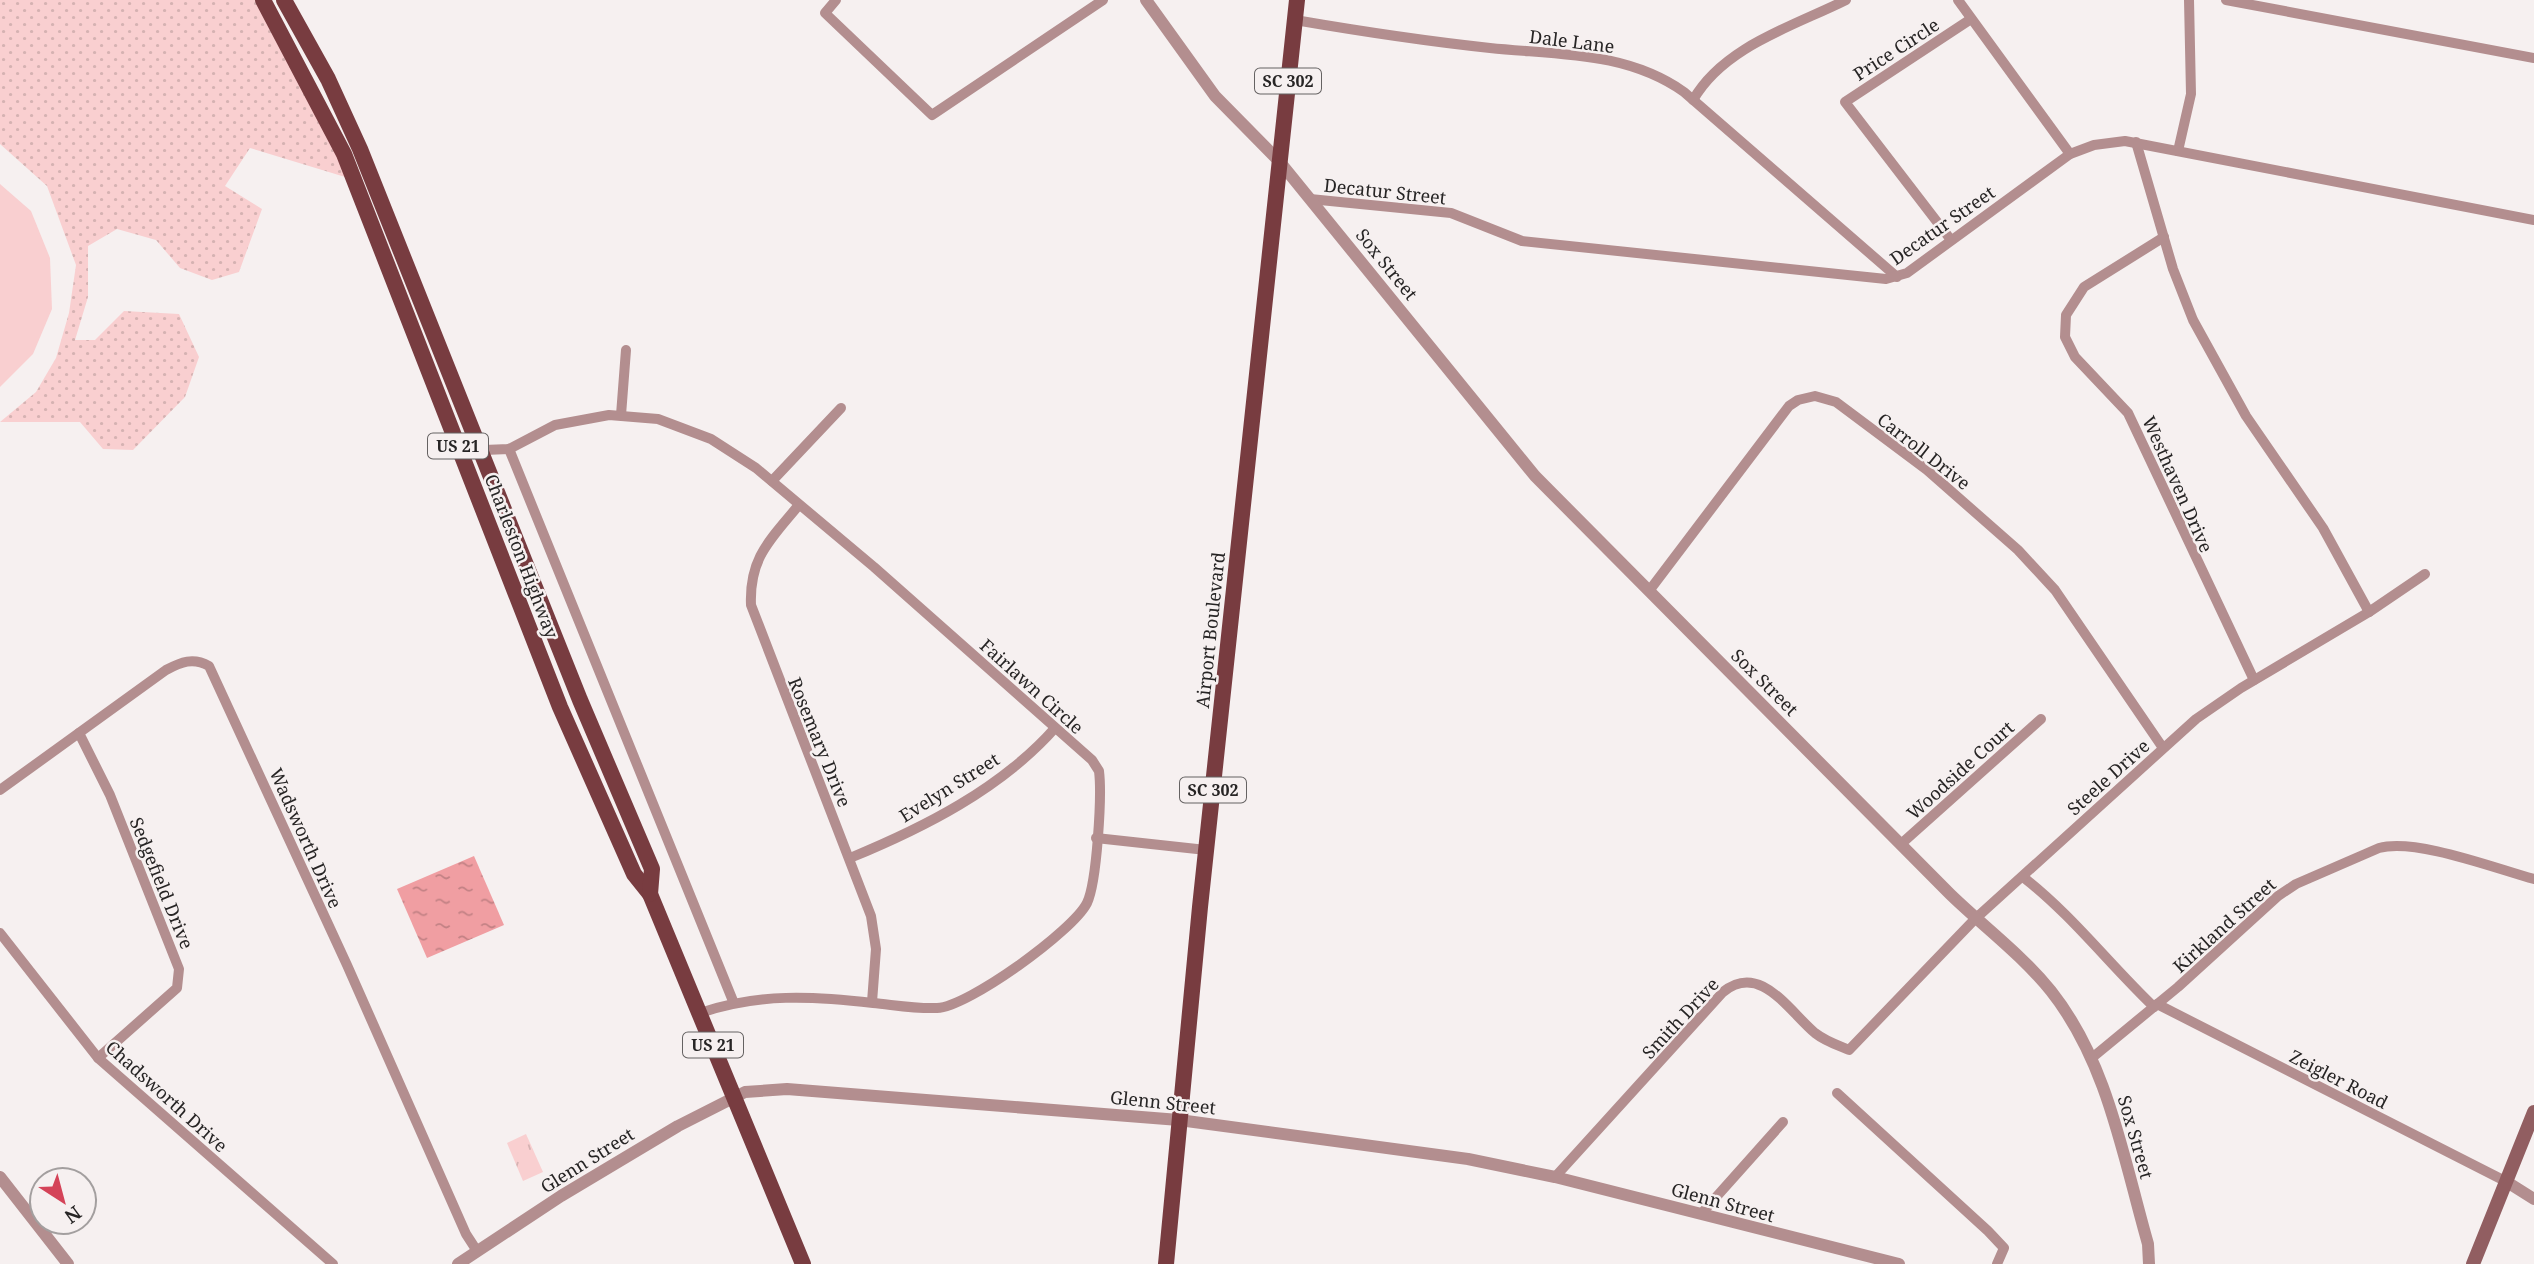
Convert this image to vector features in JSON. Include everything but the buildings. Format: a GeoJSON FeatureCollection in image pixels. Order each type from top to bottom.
{"type":"FeatureCollection","features":[{"type":"Feature","properties":{"kind":"main road","name":"Charleston Highway"},"geometry":{"type":"LineString","coordinates":[[263,0],[344,154],[560,708],[634,874],[650,894],[803,1264]]}},
{"type":"Feature","properties":{"kind":"main road","name":"Charleston Highway"},"geometry":{"type":"LineString","coordinates":[[284,0],[328,79],[360,149],[483,451],[580,701],[652,869],[650,894]]}},
{"type":"Feature","properties":{"kind":"main road","name":"Airport Boulevard"},"geometry":{"type":"LineString","coordinates":[[1166,1264],[1206,850],[1297,0]]}},
{"type":"Feature","properties":{"kind":"main road"},"geometry":{"type":"LineString","coordinates":[[2473,1264],[2534,1112]]}},
{"type":"Feature","properties":{"kind":"street"},"geometry":{"type":"LineString","coordinates":[[836,0],[825,13],[932,115],[1103,0]]}},
{"type":"Feature","properties":{"kind":"street","name":"Sox Street"},"geometry":{"type":"LineString","coordinates":[[1146,0],[1215,96],[1279,161],[1535,476],[1975,919],[2014,950],[2050,990],[2093,1057],[2148,1244],[2149,1264]]}},
{"type":"Feature","properties":{"kind":"street"},"geometry":{"type":"LineString","coordinates":[[1693,100],[1712,74],[1747,48],[1846,0]]}},
{"type":"Feature","properties":{"kind":"street"},"geometry":{"type":"LineString","coordinates":[[1958,0],[2070,154]]}},
{"type":"Feature","properties":{"kind":"street"},"geometry":{"type":"LineString","coordinates":[[2178,151],[2191,94],[2189,0]]}},
{"type":"Feature","properties":{"kind":"street"},"geometry":{"type":"LineString","coordinates":[[2226,0],[2534,58]]}},
{"type":"Feature","properties":{"kind":"street","name":"Price Circle"},"geometry":{"type":"LineString","coordinates":[[1951,240],[1845,102],[1971,19]]}},
{"type":"Feature","properties":{"kind":"street","name":"Dale Lane"},"geometry":{"type":"LineString","coordinates":[[1295,20],[1446,43],[1613,60],[1656,75],[1693,100],[1898,277]]}},
{"type":"Feature","properties":{"kind":"street","name":"Decatur Street"},"geometry":{"type":"LineString","coordinates":[[1310,199],[1451,213],[1522,241],[1875,279],[1898,277],[2070,154],[2114,141],[2136,142],[2534,220]]}},
{"type":"Feature","properties":{"kind":"street"},"geometry":{"type":"LineString","coordinates":[[2136,142],[2164,237],[2193,320],[2246,416],[2323,528],[2369,612]]}},
{"type":"Feature","properties":{"kind":"street","name":"Westhaven Drive"},"geometry":{"type":"LineString","coordinates":[[2164,237],[2084,287],[2066,315],[2065,337],[2075,357],[2128,413],[2254,680]]}},
{"type":"Feature","properties":{"kind":"street"},"geometry":{"type":"LineString","coordinates":[[621,415],[626,350]]}},
{"type":"Feature","properties":{"kind":"street","name":"Carroll Drive"},"geometry":{"type":"LineString","coordinates":[[1649,591],[1789,407],[1798,400],[1815,396],[1826,398],[1845,408],[1927,470],[2041,574],[2081,626],[2163,748]]}},
{"type":"Feature","properties":{"kind":"street"},"geometry":{"type":"LineString","coordinates":[[772,481],[841,408]]}},
{"type":"Feature","properties":{"kind":"street","name":"Fairlawn Circle"},"geometry":{"type":"LineString","coordinates":[[459,451],[509,449],[555,425],[587,416],[621,415],[658,419],[691,430],[739,457],[772,481],[1093,760],[1099,771],[1093,882],[1087,904],[1074,920],[969,999],[948,1007],[789,996],[733,1002],[700,1013]]}},
{"type":"Feature","properties":{"kind":"street","name":"Charleston Highway"},"geometry":{"type":"LineString","coordinates":[[509,449],[733,1002]]}},
{"type":"Feature","properties":{"kind":"street","name":"Rosemary Drive"},"geometry":{"type":"LineString","coordinates":[[798,506],[756,561],[750,583],[751,605],[850,858],[874,927],[876,960],[872,1002]]}},
{"type":"Feature","properties":{"kind":"street","name":"Steele Drive"},"geometry":{"type":"LineString","coordinates":[[1849,1050],[1975,919],[2196,719],[2254,680],[2369,612],[2425,575]]}},
{"type":"Feature","properties":{"kind":"street","name":"Wadsworth Drive"},"geometry":{"type":"LineString","coordinates":[[0,790],[166,670],[186,661],[200,661],[209,666],[466,1234],[477,1251]]}},
{"type":"Feature","properties":{"kind":"street","name":"Woodside Court"},"geometry":{"type":"LineString","coordinates":[[1900,844],[2041,719]]}},
{"type":"Feature","properties":{"kind":"street","name":"Evelyn Street"},"geometry":{"type":"LineString","coordinates":[[850,858],[921,825],[979,791],[1006,772],[1055,728]]}},
{"type":"Feature","properties":{"kind":"street","name":"Sedgefield Drive"},"geometry":{"type":"LineString","coordinates":[[79,733],[110,795],[179,969],[177,988],[98,1058]]}},
{"type":"Feature","properties":{"kind":"street"},"geometry":{"type":"LineString","coordinates":[[1096,838],[1206,850]]}},
{"type":"Feature","properties":{"kind":"street","name":"Kirkland Street"},"geometry":{"type":"LineString","coordinates":[[2093,1057],[2286,890],[2392,845],[2417,847],[2534,879]]}},
{"type":"Feature","properties":{"kind":"street","name":"Zeigler Road"},"geometry":{"type":"LineString","coordinates":[[2023,877],[2058,904],[2120,975],[2155,1006],[2507,1182]]}},
{"type":"Feature","properties":{"kind":"street","name":"Chadsworth Drive"},"geometry":{"type":"LineString","coordinates":[[0,933],[98,1058],[333,1264]]}},
{"type":"Feature","properties":{"kind":"street","name":"Smith Drive"},"geometry":{"type":"LineString","coordinates":[[1555,1177],[1723,992],[1740,981],[1760,983],[1824,1040],[1849,1050]]}},
{"type":"Feature","properties":{"kind":"street","name":"Glenn Street"},"geometry":{"type":"LineString","coordinates":[[458,1264],[627,1155],[735,1096],[756,1090],[787,1089],[1180,1120],[1468,1159],[1555,1177],[1899,1264]]}},
{"type":"Feature","properties":{"kind":"street"},"geometry":{"type":"LineString","coordinates":[[1837,1093],[2004,1248],[1997,1264]]}},
{"type":"Feature","properties":{"kind":"street"},"geometry":{"type":"LineString","coordinates":[[1701,1214],[1783,1122]]}},
{"type":"Feature","properties":{"kind":"street"},"geometry":{"type":"LineString","coordinates":[[0,1177],[68,1264]]}},
{"type":"Feature","properties":{"kind":"street"},"geometry":{"type":"LineString","coordinates":[[2507,1182],[2534,1199]]}},
{"type":"Feature","properties":{"kind":"green space"},"geometry":{"type":"Polygon","coordinates":[[[0,0],[259,0],[355,180],[250,148],[225,186],[262,209],[239,272],[212,280],[180,268],[156,240],[117,229],[88,246],[88,297],[75,340],[95,340],[124,311],[179,314],[199,357],[185,397],[133,450],[103,449],[80,422],[0,422],[36,392],[56,358],[69,313],[76,265],[47,186],[0,144],[0,0]]]}},
{"type":"Feature","properties":{"kind":"green space"},"geometry":{"type":"Polygon","coordinates":[[[0,184],[31,211],[50,258],[52,309],[33,354],[0,387],[0,184]]]}},
{"type":"Feature","properties":{"kind":"green space"},"geometry":{"type":"Polygon","coordinates":[[[526,1134],[543,1172],[523,1181],[507,1143],[526,1134]]]}},
{"type":"Feature","properties":{"kind":"water"},"geometry":{"type":"Polygon","coordinates":[[[474,856],[504,925],[427,958],[397,889],[474,856]]]}}]}
